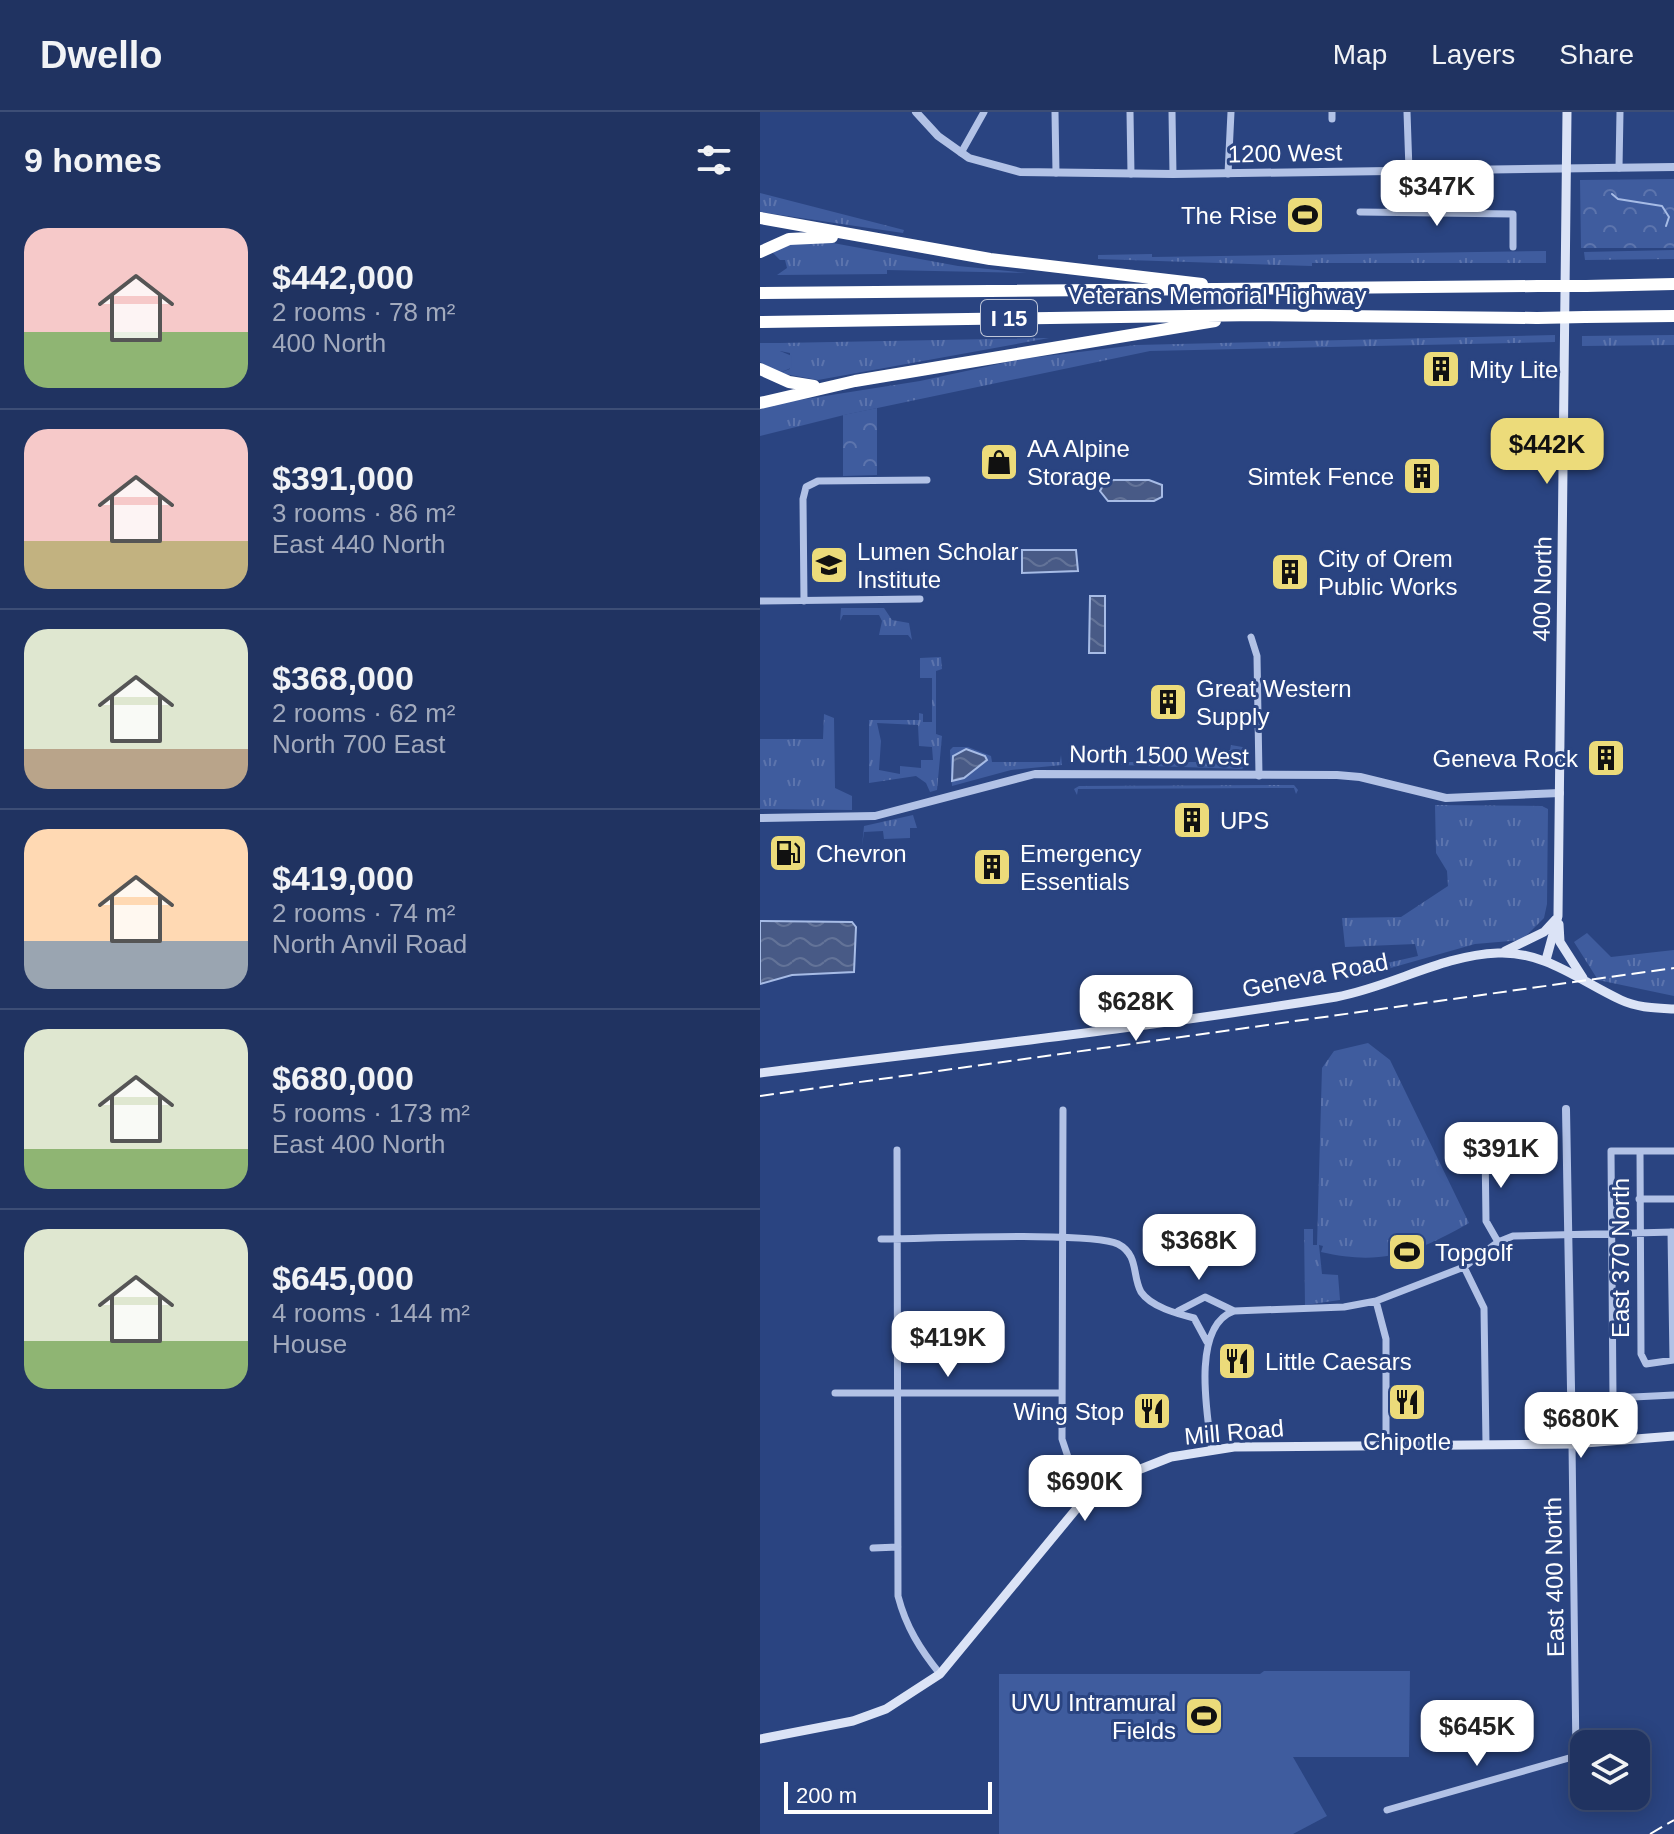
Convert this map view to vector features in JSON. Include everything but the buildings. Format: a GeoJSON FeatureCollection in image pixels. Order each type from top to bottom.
{"type":"FeatureCollection","features":[{"type":"Feature","properties":{"kind":"highway"},"geometry":{"type":"LineString","coordinates":[[760,218],[990,259],[1245,290]]}},
{"type":"Feature","properties":{"kind":"highway"},"geometry":{"type":"LineString","coordinates":[[760,252],[789,239],[812,235],[903,243]]}},
{"type":"Feature","properties":{"kind":"highway","name":"Veterans Memorial Highway"},"geometry":{"type":"LineString","coordinates":[[760,293],[1674,284]]}},
{"type":"Feature","properties":{"kind":"highway"},"geometry":{"type":"LineString","coordinates":[[760,403],[855,381],[1258,315]]}},
{"type":"Feature","properties":{"kind":"highway","name":"Veterans Memorial Highway"},"geometry":{"type":"LineString","coordinates":[[760,322],[1258,315],[1674,316]]}},
{"type":"Feature","properties":{"kind":"highway"},"geometry":{"type":"LineString","coordinates":[[760,369],[803,385],[855,381]]}},
{"type":"Feature","properties":{"kind":"main road","name":"400 North"},"geometry":{"type":"LineString","coordinates":[[1546,960],[1558,916],[1567,112]]}},
{"type":"Feature","properties":{"kind":"main road"},"geometry":{"type":"LineString","coordinates":[[1502,953],[1544,932],[1558,916]]}},
{"type":"Feature","properties":{"kind":"main road"},"geometry":{"type":"LineString","coordinates":[[1558,916],[1560,942],[1585,981]]}},
{"type":"Feature","properties":{"kind":"main road","name":"Geneva Road"},"geometry":{"type":"LineString","coordinates":[[760,1073],[1123,1029],[1339,996],[1388,984],[1468,955],[1502,953],[1546,960],[1630,1003],[1674,1009]]}},
{"type":"Feature","properties":{"kind":"main road","name":"Mill Road"},"geometry":{"type":"LineString","coordinates":[[760,1739],[853,1721],[886,1709],[940,1674],[1082,1502],[1133,1472],[1161,1461],[1212,1451],[1386,1445],[1572,1444],[1674,1436]]}},
{"type":"Feature","properties":{"kind":"street","name":"1200 West"},"geometry":{"type":"LineString","coordinates":[[916,112],[961,153],[1002,170],[1131,174],[1409,170],[1437,174],[1674,167]]}},
{"type":"Feature","properties":{"kind":"street"},"geometry":{"type":"LineString","coordinates":[[961,153],[984,112]]}},
{"type":"Feature","properties":{"kind":"street"},"geometry":{"type":"LineString","coordinates":[[1055,112],[1056,173]]}},
{"type":"Feature","properties":{"kind":"street"},"geometry":{"type":"LineString","coordinates":[[1130,112],[1131,174]]}},
{"type":"Feature","properties":{"kind":"street"},"geometry":{"type":"LineString","coordinates":[[1172,112],[1173,174]]}},
{"type":"Feature","properties":{"kind":"street"},"geometry":{"type":"LineString","coordinates":[[1228,174],[1231,112]]}},
{"type":"Feature","properties":{"kind":"street"},"geometry":{"type":"LineString","coordinates":[[1407,112],[1409,170]]}},
{"type":"Feature","properties":{"kind":"street"},"geometry":{"type":"LineString","coordinates":[[1619,168],[1620,112]]}},
{"type":"Feature","properties":{"kind":"street"},"geometry":{"type":"LineString","coordinates":[[1437,174],[1433,181],[1437,212]]}},
{"type":"Feature","properties":{"kind":"street"},"geometry":{"type":"LineString","coordinates":[[1360,212],[1513,214],[1513,247]]}},
{"type":"Feature","properties":{"kind":"street"},"geometry":{"type":"LineString","coordinates":[[804,601],[803,499],[806,487],[818,481],[927,480]]}},
{"type":"Feature","properties":{"kind":"street"},"geometry":{"type":"LineString","coordinates":[[760,601],[920,599]]}},
{"type":"Feature","properties":{"kind":"street"},"geometry":{"type":"LineString","coordinates":[[1251,637],[1257,656],[1259,776]]}},
{"type":"Feature","properties":{"kind":"street","name":"North 1500 West"},"geometry":{"type":"LineString","coordinates":[[760,818],[875,816],[1035,774],[1360,777],[1446,798],[1560,793]]}},
{"type":"Feature","properties":{"kind":"street","name":"East 400 North"},"geometry":{"type":"LineString","coordinates":[[1387,1810],[1576,1756],[1566,1109]]}},
{"type":"Feature","properties":{"kind":"street"},"geometry":{"type":"LineString","coordinates":[[1063,1110],[1062,1439],[1069,1460],[1093,1496]]}},
{"type":"Feature","properties":{"kind":"street"},"geometry":{"type":"LineString","coordinates":[[1485,1145],[1486,1221],[1498,1242]]}},
{"type":"Feature","properties":{"kind":"street"},"geometry":{"type":"LineString","coordinates":[[897,1150],[898,1596],[904,1620],[940,1674]]}},
{"type":"Feature","properties":{"kind":"street"},"geometry":{"type":"LineString","coordinates":[[1674,1151],[1611,1151],[1613,1398],[1674,1395]]}},
{"type":"Feature","properties":{"kind":"street","name":"East 370 North"},"geometry":{"type":"LineString","coordinates":[[1640,1151],[1641,1354],[1646,1364],[1674,1360]]}},
{"type":"Feature","properties":{"kind":"street"},"geometry":{"type":"LineString","coordinates":[[1639,1199],[1674,1199]]}},
{"type":"Feature","properties":{"kind":"street"},"geometry":{"type":"LineString","coordinates":[[881,1239],[1062,1239],[1119,1245],[1135,1265],[1140,1291],[1154,1304],[1178,1311],[1206,1325],[1234,1311],[1344,1307],[1376,1301],[1464,1267],[1498,1242],[1513,1236],[1672,1232],[1674,1360]]}},
{"type":"Feature","properties":{"kind":"street"},"geometry":{"type":"LineString","coordinates":[[1464,1267],[1484,1308],[1486,1444]]}},
{"type":"Feature","properties":{"kind":"street"},"geometry":{"type":"LineString","coordinates":[[1178,1311],[1200,1298],[1214,1299],[1234,1311]]}},
{"type":"Feature","properties":{"kind":"street"},"geometry":{"type":"LineString","coordinates":[[1212,1451],[1206,1410],[1207,1342],[1219,1306],[1214,1299]]}},
{"type":"Feature","properties":{"kind":"street"},"geometry":{"type":"LineString","coordinates":[[1376,1301],[1386,1339],[1386,1445]]}},
{"type":"Feature","properties":{"kind":"street"},"geometry":{"type":"LineString","coordinates":[[1194,1304],[1196,1320],[1207,1342]]}},
{"type":"Feature","properties":{"kind":"street"},"geometry":{"type":"LineString","coordinates":[[835,1393],[1061,1393]]}},
{"type":"Feature","properties":{"kind":"street"},"geometry":{"type":"LineString","coordinates":[[873,1548],[898,1547]]}},
{"type":"Feature","properties":{"kind":"green space"},"geometry":{"type":"Polygon","coordinates":[[[1674,179],[1674,248],[1581,248],[1580,180],[1674,179]]]}},
{"type":"Feature","properties":{"kind":"green space"},"geometry":{"type":"Polygon","coordinates":[[[760,193],[904,230],[903,233],[760,212],[760,193]]]}},
{"type":"Feature","properties":{"kind":"green space"},"geometry":{"type":"Polygon","coordinates":[[[822,241],[958,266],[1027,273],[887,270],[887,274],[777,275],[787,268],[785,260],[780,260],[772,252],[788,244],[822,241]]]}},
{"type":"Feature","properties":{"kind":"green space"},"geometry":{"type":"Polygon","coordinates":[[[1674,250],[1674,259],[1585,260],[1584,252],[1674,250]]]}},
{"type":"Feature","properties":{"kind":"green space"},"geometry":{"type":"Polygon","coordinates":[[[1546,251],[1546,263],[1312,263],[1312,266],[1098,259],[1098,255],[1152,254],[1152,257],[1546,251]]]}},
{"type":"Feature","properties":{"kind":"green space"},"geometry":{"type":"Polygon","coordinates":[[[1555,335],[1555,342],[1150,351],[844,415],[760,436],[760,408],[920,381],[1022,359],[1136,345],[1555,335]]]}},
{"type":"Feature","properties":{"kind":"green space"},"geometry":{"type":"Polygon","coordinates":[[[1674,335],[1674,345],[1582,346],[1582,336],[1674,335]]]}},
{"type":"Feature","properties":{"kind":"green space"},"geometry":{"type":"Polygon","coordinates":[[[1049,338],[818,380],[779,373],[790,369],[790,353],[780,351],[780,343],[1049,338]]]}},
{"type":"Feature","properties":{"kind":"green space"},"geometry":{"type":"Polygon","coordinates":[[[760,343],[780,343],[780,351],[792,356],[791,368],[779,373],[760,362],[760,343]]]}},
{"type":"Feature","properties":{"kind":"green space"},"geometry":{"type":"Polygon","coordinates":[[[877,408],[877,475],[843,476],[843,415],[877,408]]]}},
{"type":"Feature","properties":{"kind":"green space"},"geometry":{"type":"Polygon","coordinates":[[[841,608],[884,608],[892,620],[909,623],[912,640],[908,635],[879,635],[882,621],[879,615],[843,615],[840,621],[841,608]]]}},
{"type":"Feature","properties":{"kind":"green space"},"geometry":{"type":"Polygon","coordinates":[[[941,657],[942,669],[936,671],[936,734],[942,736],[937,790],[930,792],[926,783],[916,776],[869,783],[869,720],[919,720],[919,713],[923,714],[923,722],[932,722],[932,678],[920,678],[920,658],[941,657]],[[877,723],[881,741],[879,770],[900,774],[900,766],[921,768],[921,760],[933,760],[932,747],[919,746],[918,725],[877,723]]]}},
{"type":"Feature","properties":{"kind":"green space"},"geometry":{"type":"Polygon","coordinates":[[[824,714],[834,718],[835,788],[852,796],[852,810],[760,809],[760,739],[823,739],[824,714]]]}},
{"type":"Feature","properties":{"kind":"green space"},"geometry":{"type":"Polygon","coordinates":[[[1231,745],[1248,748],[1248,763],[1242,769],[1121,765],[1121,762],[1197,762],[1197,750],[1230,750],[1231,745]]]}},
{"type":"Feature","properties":{"kind":"green space"},"geometry":{"type":"Polygon","coordinates":[[[953,747],[968,747],[991,756],[992,762],[1060,762],[1061,755],[1062,765],[1011,770],[952,786],[950,750],[953,747]]]}},
{"type":"Feature","properties":{"kind":"green space"},"geometry":{"type":"Polygon","coordinates":[[[1294,785],[1298,790],[1296,794],[1294,788],[1078,789],[1077,795],[1074,789],[1079,786],[1294,785]]]}},
{"type":"Feature","properties":{"kind":"green space"},"geometry":{"type":"Polygon","coordinates":[[[1435,805],[1542,806],[1548,809],[1547,904],[1544,918],[1522,940],[1475,944],[1359,977],[1356,970],[1418,956],[1415,944],[1345,947],[1342,918],[1401,917],[1448,886],[1447,871],[1436,853],[1435,805]]]}},
{"type":"Feature","properties":{"kind":"green space"},"geometry":{"type":"Polygon","coordinates":[[[913,815],[917,828],[910,828],[910,838],[884,839],[883,831],[864,832],[862,846],[864,826],[913,815]]]}},
{"type":"Feature","properties":{"kind":"green space"},"geometry":{"type":"Polygon","coordinates":[[[1587,933],[1611,957],[1674,950],[1674,996],[1598,980],[1574,942],[1587,933]]]}},
{"type":"Feature","properties":{"kind":"green space","name":"Topgolf"},"geometry":{"type":"Polygon","coordinates":[[[1368,1043],[1390,1060],[1469,1223],[1415,1249],[1380,1257],[1362,1258],[1321,1252],[1323,1246],[1319,1245],[1322,1274],[1338,1275],[1340,1300],[1305,1305],[1304,1229],[1313,1229],[1313,1245],[1317,1245],[1322,1068],[1334,1051],[1368,1043]]]}},
{"type":"Feature","properties":{"kind":"green space","name":"UVU Intramural Fields"},"geometry":{"type":"Polygon","coordinates":[[[1264,1671],[1410,1671],[1409,1757],[1293,1757],[1327,1816],[1293,1834],[999,1834],[999,1674],[1260,1674],[1264,1671]]]}},
{"type":"Feature","properties":{"kind":"water"},"geometry":{"type":"Polygon","coordinates":[[[1106,480],[1149,480],[1162,485],[1162,497],[1154,501],[1108,501],[1100,491],[1106,480]]]}},
{"type":"Feature","properties":{"kind":"water"},"geometry":{"type":"Polygon","coordinates":[[[1022,550],[1076,550],[1078,571],[1022,573],[1022,550]]]}},
{"type":"Feature","properties":{"kind":"water"},"geometry":{"type":"Polygon","coordinates":[[[1090,596],[1105,596],[1105,653],[1089,653],[1090,596]]]}},
{"type":"Feature","properties":{"kind":"water"},"geometry":{"type":"Polygon","coordinates":[[[966,749],[985,756],[987,760],[964,778],[952,781],[953,756],[966,749]]]}},
{"type":"Feature","properties":{"kind":"water"},"geometry":{"type":"Polygon","coordinates":[[[760,921],[852,922],[856,927],[854,972],[792,975],[760,984],[760,921]]]}},
{"type":"Feature","properties":{"kind":"waterway"},"geometry":{"type":"LineString","coordinates":[[1612,194],[1618,199],[1662,206],[1669,217],[1666,226]]}},
{"type":"Feature","properties":{"kind":"railway"},"geometry":{"type":"LineString","coordinates":[[760,1096],[1674,968]]}},
{"type":"Feature","properties":{"kind":"railway"},"geometry":{"type":"LineString","coordinates":[[1650,1834],[1674,1820]]}},
{"type":"Feature","properties":{"kind":"place","name":"The Rise"},"geometry":{"type":"Point","coordinates":[1305,215]}},
{"type":"Feature","properties":{"kind":"place","name":"Mity Lite"},"geometry":{"type":"Point","coordinates":[1441,369]}},
{"type":"Feature","properties":{"kind":"place","name":"AA Alpine Storage"},"geometry":{"type":"Point","coordinates":[999,462]}},
{"type":"Feature","properties":{"kind":"place","name":"Simtek Fence"},"geometry":{"type":"Point","coordinates":[1422,476]}},
{"type":"Feature","properties":{"kind":"place","name":"Lumen Scholar Institute"},"geometry":{"type":"Point","coordinates":[829,565]}},
{"type":"Feature","properties":{"kind":"place","name":"City of Orem Public Works"},"geometry":{"type":"Point","coordinates":[1290,572]}},
{"type":"Feature","properties":{"kind":"place","name":"Great Western Supply"},"geometry":{"type":"Point","coordinates":[1168,702]}},
{"type":"Feature","properties":{"kind":"place","name":"Geneva Rock"},"geometry":{"type":"Point","coordinates":[1606,758]}},
{"type":"Feature","properties":{"kind":"place","name":"UPS"},"geometry":{"type":"Point","coordinates":[1192,820]}},
{"type":"Feature","properties":{"kind":"place","name":"Chevron"},"geometry":{"type":"Point","coordinates":[788,853]}},
{"type":"Feature","properties":{"kind":"place","name":"Emergency Essentials"},"geometry":{"type":"Point","coordinates":[992,867]}},
{"type":"Feature","properties":{"kind":"place","name":"Topgolf"},"geometry":{"type":"Point","coordinates":[1407,1252]}},
{"type":"Feature","properties":{"kind":"place","name":"Little Caesars"},"geometry":{"type":"Point","coordinates":[1237,1361]}},
{"type":"Feature","properties":{"kind":"place","name":"Chipotle"},"geometry":{"type":"Point","coordinates":[1407,1402]}},
{"type":"Feature","properties":{"kind":"place","name":"Wing Stop"},"geometry":{"type":"Point","coordinates":[1152,1411]}},
{"type":"Feature","properties":{"kind":"place","name":"UVU Intramural Fields"},"geometry":{"type":"Point","coordinates":[1204,1716]}}]}
